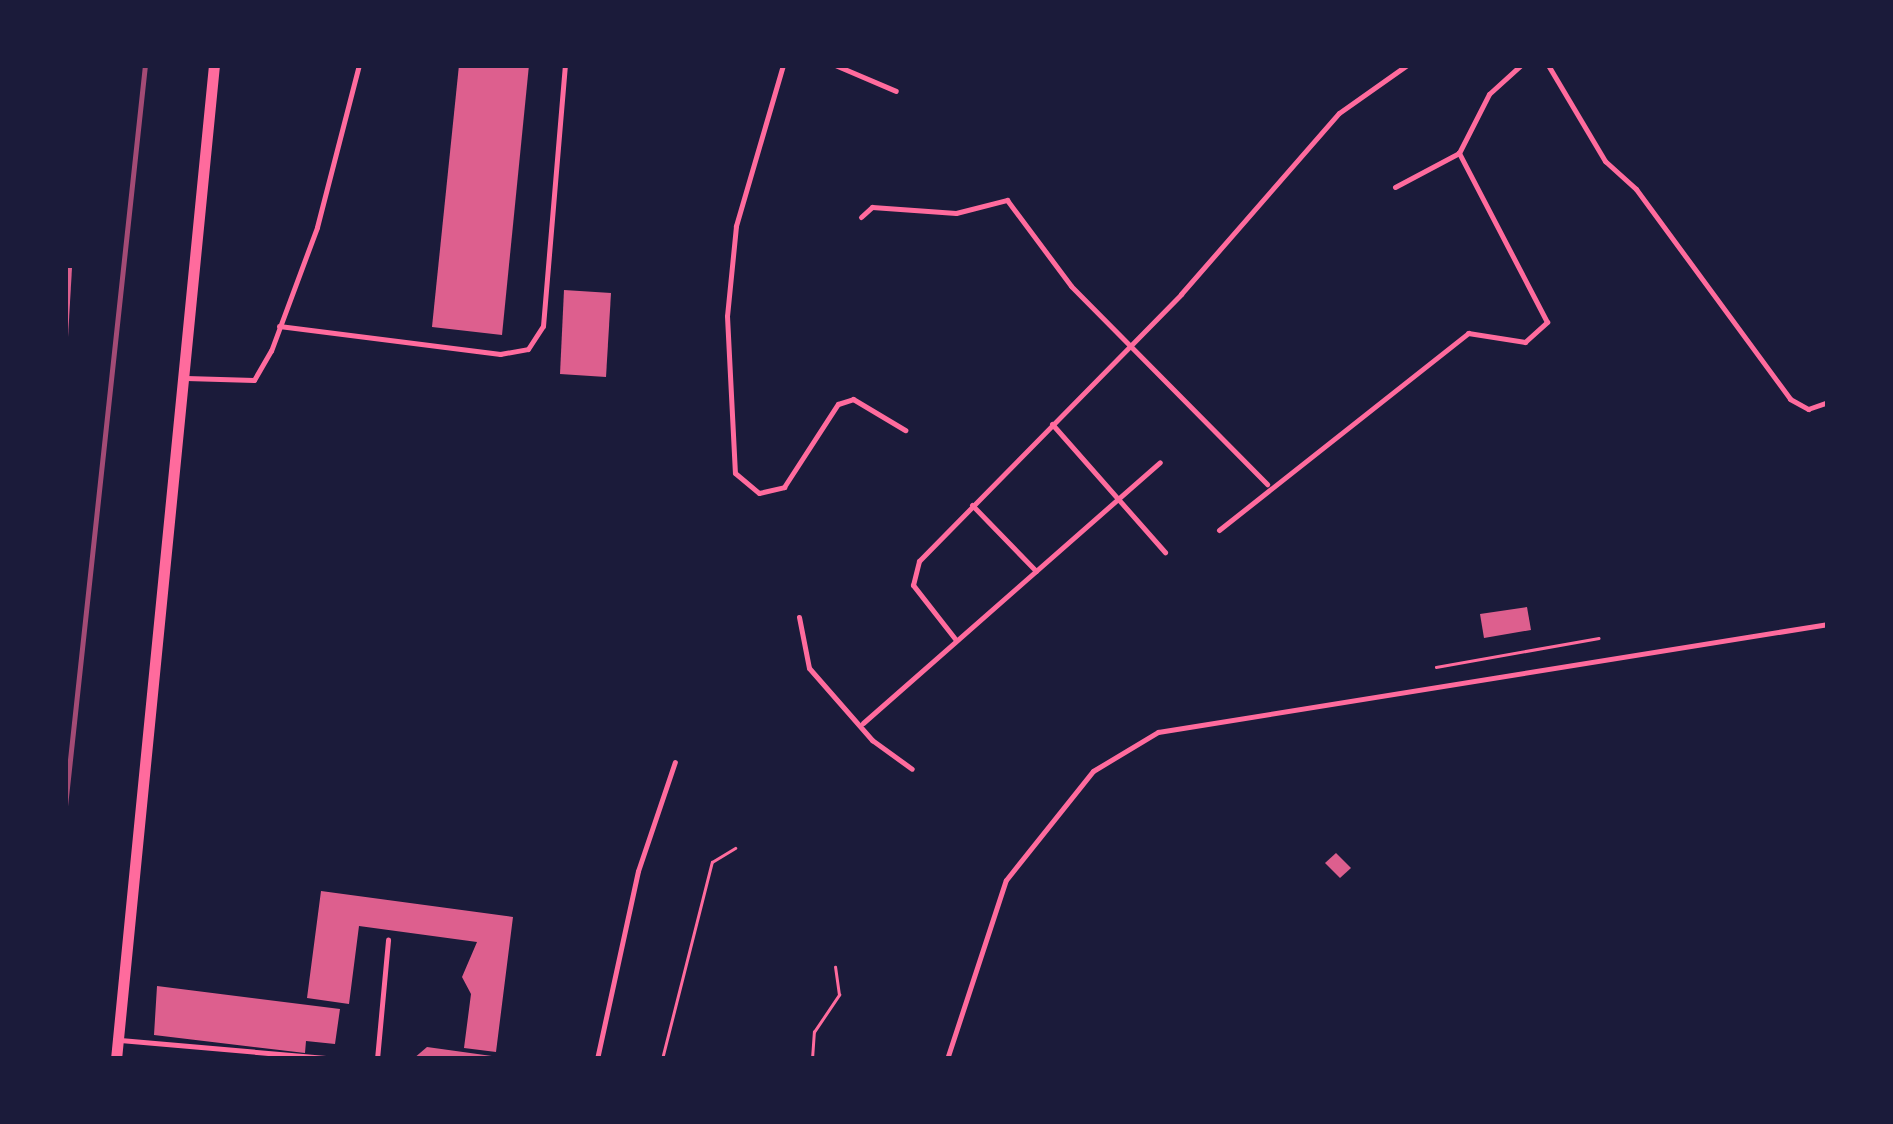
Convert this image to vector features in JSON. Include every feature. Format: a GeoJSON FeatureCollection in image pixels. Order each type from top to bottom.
{"type":"FeatureCollection","features":[{"type":"Feature","properties":{"kind":"street"},"geometry":{"type":"LineString","coordinates":[[116,1059],[214,65]]}},
{"type":"Feature","properties":{"kind":"lane"},"geometry":{"type":"LineString","coordinates":[[183,378],[254,380],[280,326],[318,227],[359,65]]}},
{"type":"Feature","properties":{"kind":"lane"},"geometry":{"type":"LineString","coordinates":[[280,326],[500,354],[528,349],[547,293],[565,65]]}},
{"type":"Feature","properties":{"kind":"lane"},"geometry":{"type":"LineString","coordinates":[[783,65],[736,226],[727,316],[734,473],[759,493],[784,487],[838,404],[853,399],[905,430]]}},
{"type":"Feature","properties":{"kind":"lane"},"geometry":{"type":"LineString","coordinates":[[835,65],[896,91]]}},
{"type":"Feature","properties":{"kind":"lane"},"geometry":{"type":"LineString","coordinates":[[956,640],[912,573],[972,504],[1134,342],[1339,113],[1406,65]]}},
{"type":"Feature","properties":{"kind":"lane"},"geometry":{"type":"LineString","coordinates":[[1395,188],[1459,153],[1488,94],[1521,65]]}},
{"type":"Feature","properties":{"kind":"lane"},"geometry":{"type":"LineString","coordinates":[[1548,65],[1605,161],[1636,189],[1790,399],[1808,409],[1828,402]]}},
{"type":"Feature","properties":{"kind":"lane"},"geometry":{"type":"LineString","coordinates":[[1220,530],[1267,484],[1468,333],[1525,342],[1547,322],[1459,153]]}},
{"type":"Feature","properties":{"kind":"lane"},"geometry":{"type":"LineString","coordinates":[[861,218],[872,206],[956,213],[1007,200],[1071,286],[1134,342],[1267,484]]}},
{"type":"Feature","properties":{"kind":"lane"},"geometry":{"type":"LineString","coordinates":[[1052,424],[1165,552]]}},
{"type":"Feature","properties":{"kind":"lane"},"geometry":{"type":"LineString","coordinates":[[863,723],[1160,462]]}},
{"type":"Feature","properties":{"kind":"lane"},"geometry":{"type":"LineString","coordinates":[[972,504],[1036,572]]}},
{"type":"Feature","properties":{"kind":"lane"},"geometry":{"type":"LineString","coordinates":[[799,617],[809,668],[912,768]]}},
{"type":"Feature","properties":{"kind":"lane"},"geometry":{"type":"LineString","coordinates":[[947,1059],[1006,880],[1094,771],[1158,732],[1828,624]]}},
{"type":"Feature","properties":{"kind":"lane"},"geometry":{"type":"LineString","coordinates":[[597,1059],[638,871],[675,762]]}},
{"type":"Feature","properties":{"kind":"lane"},"geometry":{"type":"LineString","coordinates":[[377,1059],[388,940]]}},
{"type":"Feature","properties":{"kind":"lane"},"geometry":{"type":"LineString","coordinates":[[118,1040],[337,1059]]}},
{"type":"Feature","properties":{"kind":"path"},"geometry":{"type":"LineString","coordinates":[[1436,667],[1598,638]]}},
{"type":"Feature","properties":{"kind":"path"},"geometry":{"type":"LineString","coordinates":[[662,1059],[712,862],[734,848]]}},
{"type":"Feature","properties":{"kind":"path"},"geometry":{"type":"LineString","coordinates":[[812,1059],[814,1032],[839,995],[835,967]]}},
{"type":"Feature","properties":{"kind":"building"},"geometry":{"type":"Polygon","coordinates":[[[459,65],[529,65],[502,335],[432,327],[459,65]]]}},
{"type":"Feature","properties":{"kind":"building"},"geometry":{"type":"Polygon","coordinates":[[[65,268],[72,268],[68,337],[65,337],[65,268]]]}},
{"type":"Feature","properties":{"kind":"building"},"geometry":{"type":"Polygon","coordinates":[[[564,290],[611,293],[606,377],[560,374],[564,290]]]}},
{"type":"Feature","properties":{"kind":"building"},"geometry":{"type":"Polygon","coordinates":[[[1527,607],[1531,630],[1484,638],[1480,614],[1527,607]]]}},
{"type":"Feature","properties":{"kind":"building"},"geometry":{"type":"Polygon","coordinates":[[[1336,853],[1351,868],[1340,878],[1325,863],[1336,853]]]}},
{"type":"Feature","properties":{"kind":"building"},"geometry":{"type":"Polygon","coordinates":[[[321,891],[513,917],[496,1052],[464,1048],[471,994],[462,977],[477,942],[359,926],[349,1004],[307,998],[321,891]]]}},
{"type":"Feature","properties":{"kind":"building"},"geometry":{"type":"Polygon","coordinates":[[[157,986],[340,1009],[335,1044],[306,1041],[305,1053],[154,1035],[157,986]]]}},
{"type":"Feature","properties":{"kind":"building"},"geometry":{"type":"Polygon","coordinates":[[[427,1047],[499,1057],[413,1059],[427,1047]]]}},
{"type":"Feature","properties":{"kind":"railway"},"geometry":{"type":"LineString","coordinates":[[65,806],[145,65]]}}]}
